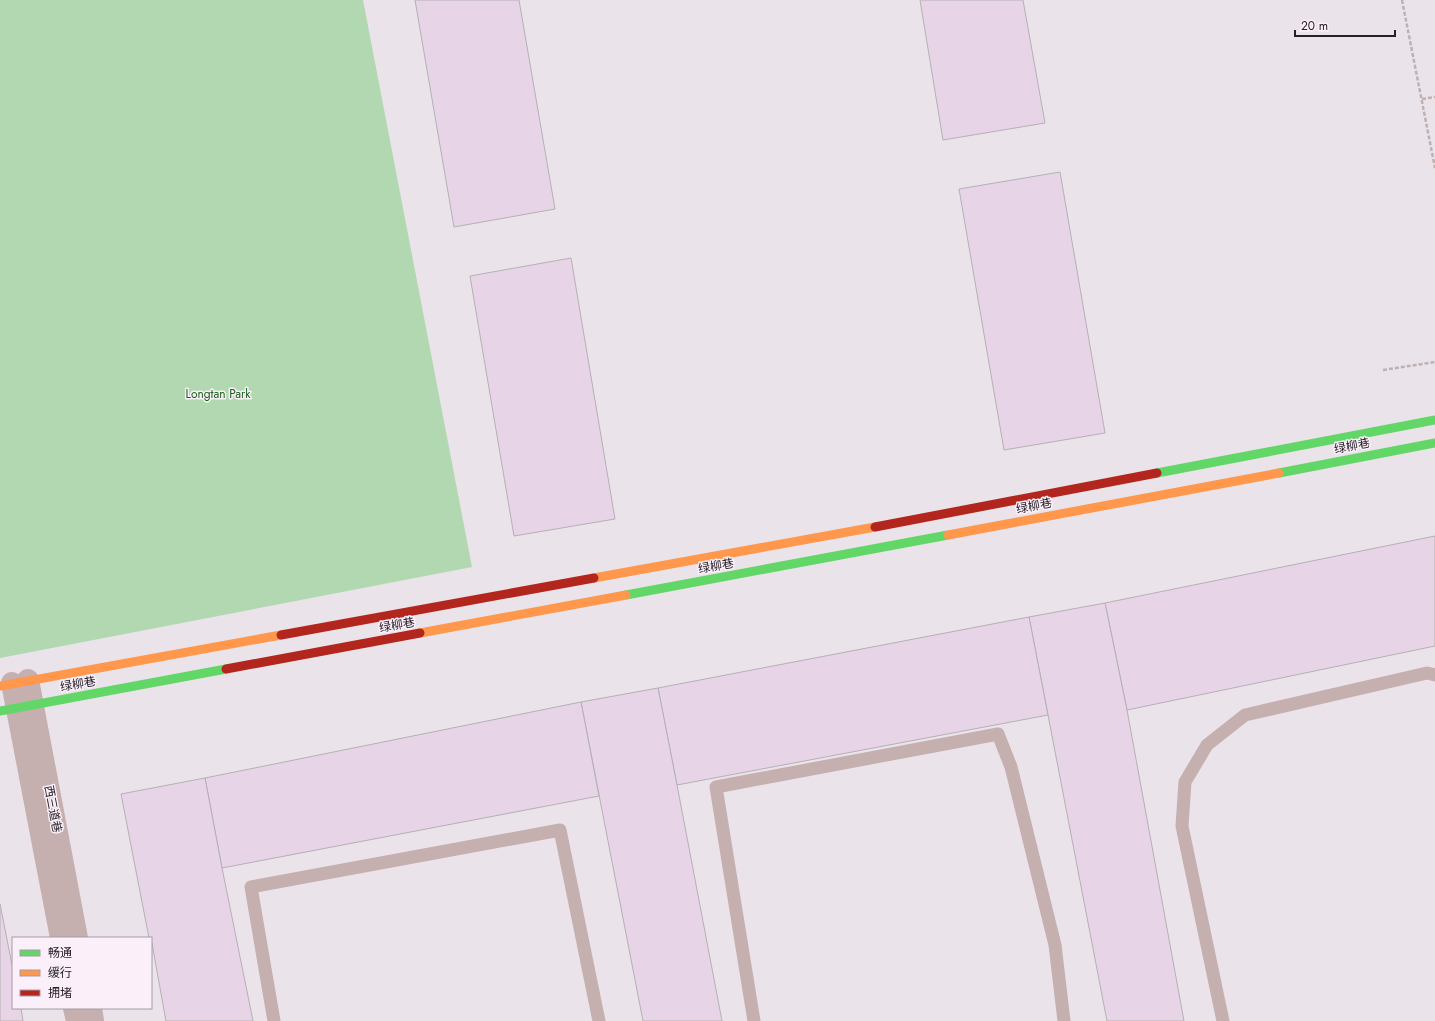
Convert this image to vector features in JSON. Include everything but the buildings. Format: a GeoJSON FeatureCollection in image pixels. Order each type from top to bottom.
{"type":"FeatureCollection","features":[{"type":"Feature","properties":{"kind":"street","name":"绿柳巷"},"geometry":{"type":"LineString","coordinates":[[13,683],[844,533],[1435,420]]}},
{"type":"Feature","properties":{"kind":"street","name":"绿柳巷"},"geometry":{"type":"LineString","coordinates":[[17,708],[834,557],[1435,443]]}},
{"type":"Feature","properties":{"kind":"street","name":"西三道巷"},"geometry":{"type":"LineString","coordinates":[[13,683],[61,937]]}},
{"type":"Feature","properties":{"kind":"street","name":"西三道巷"},"geometry":{"type":"LineString","coordinates":[[17,708],[77,937]]}},
{"type":"Feature","properties":{"kind":"street"},"geometry":{"type":"LineString","coordinates":[[74,1009],[77,1021]]}},
{"type":"Feature","properties":{"kind":"street"},"geometry":{"type":"LineString","coordinates":[[90,1009],[93,1021]]}},
{"type":"Feature","properties":{"kind":"lane"},"geometry":{"type":"LineString","coordinates":[[1223,1021],[1182,826],[1185,782],[1207,745],[1245,715],[1427,673],[1435,675]]}},
{"type":"Feature","properties":{"kind":"lane"},"geometry":{"type":"LineString","coordinates":[[754,1021],[716,787],[998,734],[1011,767],[1055,945],[1064,1021]]}},
{"type":"Feature","properties":{"kind":"lane"},"geometry":{"type":"LineString","coordinates":[[274,1021],[251,887],[560,830],[599,1021]]}},
{"type":"Feature","properties":{"kind":"path"},"geometry":{"type":"LineString","coordinates":[[1402,0],[1435,168]]}},
{"type":"Feature","properties":{"kind":"path"},"geometry":{"type":"LineString","coordinates":[[1422,99],[1435,97]]}},
{"type":"Feature","properties":{"kind":"path"},"geometry":{"type":"LineString","coordinates":[[1383,370],[1435,362]]}},
{"type":"Feature","properties":{"kind":"green space","name":"Longtan Park"},"geometry":{"type":"Polygon","coordinates":[[[0,0],[363,0],[472,567],[0,658],[0,0]]]}},
{"type":"Feature","properties":{"kind":"traffic: fast"},"geometry":{"type":"LineString","coordinates":[[1157,473],[1435,420]]}},
{"type":"Feature","properties":{"kind":"traffic: fast"},"geometry":{"type":"LineString","coordinates":[[1279,473],[1435,443]]}},
{"type":"Feature","properties":{"kind":"traffic: fast"},"geometry":{"type":"LineString","coordinates":[[626,595],[948,535]]}},
{"type":"Feature","properties":{"kind":"traffic: fast"},"geometry":{"type":"LineString","coordinates":[[0,711],[226,669]]}},
{"type":"Feature","properties":{"kind":"traffic: slow"},"geometry":{"type":"LineString","coordinates":[[948,535],[1279,473]]}},
{"type":"Feature","properties":{"kind":"traffic: slow"},"geometry":{"type":"LineString","coordinates":[[594,578],[875,527]]}},
{"type":"Feature","properties":{"kind":"traffic: slow"},"geometry":{"type":"LineString","coordinates":[[420,633],[626,595]]}},
{"type":"Feature","properties":{"kind":"traffic: slow"},"geometry":{"type":"LineString","coordinates":[[0,686],[281,635]]}},
{"type":"Feature","properties":{"kind":"traffic: jam"},"geometry":{"type":"LineString","coordinates":[[875,527],[1157,473]]}},
{"type":"Feature","properties":{"kind":"traffic: jam"},"geometry":{"type":"LineString","coordinates":[[281,635],[594,578]]}},
{"type":"Feature","properties":{"kind":"traffic: jam"},"geometry":{"type":"LineString","coordinates":[[226,669],[420,633]]}}]}
